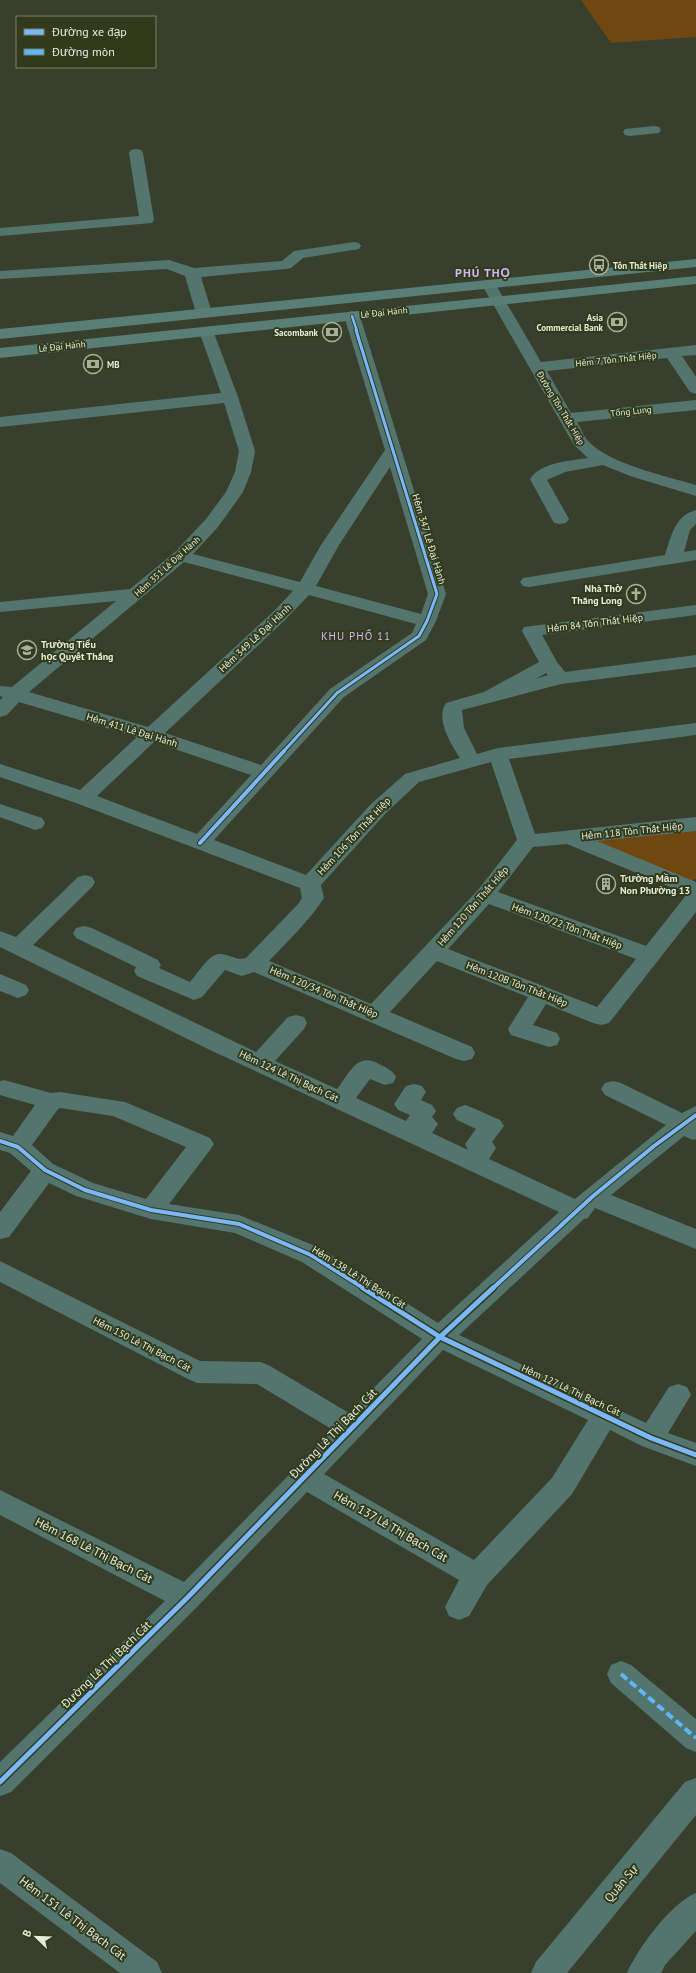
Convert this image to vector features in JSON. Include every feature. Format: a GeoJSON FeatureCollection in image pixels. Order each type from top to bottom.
{"type":"FeatureCollection","features":[{"type":"Feature","properties":{"kind":"main road","name":"Lê Đại Hành"},"geometry":{"type":"LineString","coordinates":[[0,334],[696,263]]}},
{"type":"Feature","properties":{"kind":"main road","name":"Lê Đại Hành"},"geometry":{"type":"LineString","coordinates":[[0,353],[696,280]]}},
{"type":"Feature","properties":{"kind":"main road"},"geometry":{"type":"LineString","coordinates":[[204,313],[207,332]]}},
{"type":"Feature","properties":{"kind":"street"},"geometry":{"type":"LineString","coordinates":[[630,132],[654,130]]}},
{"type":"Feature","properties":{"kind":"street"},"geometry":{"type":"LineString","coordinates":[[0,232],[147,220],[136,153]]}},
{"type":"Feature","properties":{"kind":"street"},"geometry":{"type":"LineString","coordinates":[[0,275],[169,264],[192,272],[286,265],[299,254],[354,246]]}},
{"type":"Feature","properties":{"kind":"street"},"geometry":{"type":"LineString","coordinates":[[192,272],[204,313]]}},
{"type":"Feature","properties":{"kind":"street","name":"Đường Tôn Thất Hiệp"},"geometry":{"type":"LineString","coordinates":[[489,285],[582,445],[587,450],[604,460],[696,491]]}},
{"type":"Feature","properties":{"kind":"street","name":"Hẻm 347 Lê Đại Hành"},"geometry":{"type":"LineString","coordinates":[[200,843],[263,772],[337,693],[419,636],[427,621],[437,594],[352,316]]}},
{"type":"Feature","properties":{"kind":"street","name":"Hẻm 351 Lê Đại Hành"},"geometry":{"type":"LineString","coordinates":[[0,711],[8,692],[137,594],[180,556],[220,512],[234,492],[242,472],[247,452],[230,397],[207,332]]}},
{"type":"Feature","properties":{"kind":"street","name":"Hẻm 7 Tôn Thất Hiệp"},"geometry":{"type":"LineString","coordinates":[[536,367],[696,350]]}},
{"type":"Feature","properties":{"kind":"street"},"geometry":{"type":"LineString","coordinates":[[672,353],[696,389]]}},
{"type":"Feature","properties":{"kind":"street"},"geometry":{"type":"LineString","coordinates":[[0,422],[230,397]]}},
{"type":"Feature","properties":{"kind":"street","name":"Tổng Lung"},"geometry":{"type":"LineString","coordinates":[[566,418],[696,404]]}},
{"type":"Feature","properties":{"kind":"street","name":"Hẻm 349 Lê Đại Hành"},"geometry":{"type":"LineString","coordinates":[[83,798],[149,734],[279,616],[305,589],[330,545],[393,450]]}},
{"type":"Feature","properties":{"kind":"street"},"geometry":{"type":"LineString","coordinates":[[560,519],[538,479],[542,475],[553,471],[604,460]]}},
{"type":"Feature","properties":{"kind":"street"},"geometry":{"type":"LineString","coordinates":[[673,559],[682,528],[696,515]]}},
{"type":"Feature","properties":{"kind":"street"},"geometry":{"type":"LineString","coordinates":[[529,582],[696,555]]}},
{"type":"Feature","properties":{"kind":"street"},"geometry":{"type":"LineString","coordinates":[[180,556],[427,621]]}},
{"type":"Feature","properties":{"kind":"street"},"geometry":{"type":"LineString","coordinates":[[0,607],[137,594]]}},
{"type":"Feature","properties":{"kind":"street","name":"Hẻm 84 Tôn Thất Hiệp"},"geometry":{"type":"LineString","coordinates":[[555,671],[530,631],[696,610]]}},
{"type":"Feature","properties":{"kind":"street"},"geometry":{"type":"LineString","coordinates":[[472,761],[463,747],[451,718],[452,708],[469,701],[490,696],[555,671],[696,661]]}},
{"type":"Feature","properties":{"kind":"street","name":"Hẻm 411 Lê Đại Hành"},"geometry":{"type":"LineString","coordinates":[[8,692],[149,734],[263,772]]}},
{"type":"Feature","properties":{"kind":"street","name":"Hẻm 106 Tôn Thất Hiệp"},"geometry":{"type":"LineString","coordinates":[[0,770],[83,798],[310,884],[378,809],[412,778],[498,754],[696,729]]}},
{"type":"Feature","properties":{"kind":"street"},"geometry":{"type":"LineString","coordinates":[[498,754],[527,841],[569,837],[696,890]]}},
{"type":"Feature","properties":{"kind":"street"},"geometry":{"type":"LineString","coordinates":[[0,810],[34,823]]}},
{"type":"Feature","properties":{"kind":"street","name":"Hẻm 118 Tôn Thất Hiệp"},"geometry":{"type":"LineString","coordinates":[[569,837],[696,824]]}},
{"type":"Feature","properties":{"kind":"street","name":"Hẻm 120 Tôn Thất Hiệp"},"geometry":{"type":"LineString","coordinates":[[375,1014],[485,895],[527,841]]}},
{"type":"Feature","properties":{"kind":"street"},"geometry":{"type":"LineString","coordinates":[[9,943],[85,882]]}},
{"type":"Feature","properties":{"kind":"street"},"geometry":{"type":"LineString","coordinates":[[145,971],[194,992],[221,962],[242,968],[254,963],[306,908],[313,898],[310,884]]}},
{"type":"Feature","properties":{"kind":"street","name":"Hẻm 120/22 Tôn Thất Hiệp"},"geometry":{"type":"LineString","coordinates":[[485,895],[650,956]]}},
{"type":"Feature","properties":{"kind":"street"},"geometry":{"type":"LineString","coordinates":[[650,956],[696,898]]}},
{"type":"Feature","properties":{"kind":"street"},"geometry":{"type":"LineString","coordinates":[[84,933],[150,965],[119,996]]}},
{"type":"Feature","properties":{"kind":"street","name":"Hẻm 124 Lê Thị Bạch Cát"},"geometry":{"type":"LineString","coordinates":[[9,943],[260,1063],[474,1162],[585,1204],[696,1239]]}},
{"type":"Feature","properties":{"kind":"street","name":"Hẻm 120B Tôn Thất Hiệp"},"geometry":{"type":"LineString","coordinates":[[433,952],[601,1017],[650,956]]}},
{"type":"Feature","properties":{"kind":"street","name":"Hẻm 120/34 Tôn Thất Hiệp"},"geometry":{"type":"LineString","coordinates":[[254,963],[464,1053]]}},
{"type":"Feature","properties":{"kind":"street"},"geometry":{"type":"LineString","coordinates":[[541,994],[519,1029],[549,1039]]}},
{"type":"Feature","properties":{"kind":"street"},"geometry":{"type":"LineString","coordinates":[[260,1063],[296,1023]]}},
{"type":"Feature","properties":{"kind":"street"},"geometry":{"type":"LineString","coordinates":[[341,1101],[367,1067],[385,1077]]}},
{"type":"Feature","properties":{"kind":"street"},"geometry":{"type":"LineString","coordinates":[[4,1088],[51,1101],[60,1100],[117,1108],[202,1144],[151,1210]]}},
{"type":"Feature","properties":{"kind":"street"},"geometry":{"type":"LineString","coordinates":[[613,1089],[692,1124]]}},
{"type":"Feature","properties":{"kind":"street"},"geometry":{"type":"LineString","coordinates":[[414,1092],[406,1104],[424,1111],[417,1122],[426,1124],[417,1136]]}},
{"type":"Feature","properties":{"kind":"street"},"geometry":{"type":"LineString","coordinates":[[9,1144],[51,1101]]}},
{"type":"Feature","properties":{"kind":"street"},"geometry":{"type":"LineString","coordinates":[[465,1114],[492,1126],[477,1144],[484,1148],[474,1162]]}},
{"type":"Feature","properties":{"kind":"street","name":"Đường Lê Thị Bạch Cát"},"geometry":{"type":"LineString","coordinates":[[0,1782],[187,1598],[440,1337],[585,1204],[654,1146],[692,1124]]}},
{"type":"Feature","properties":{"kind":"street","name":"Hẻm 138 Lê Thị Bạch Cát"},"geometry":{"type":"LineString","coordinates":[[9,1144],[45,1170],[85,1190],[151,1210],[239,1224],[311,1255],[440,1337]]}},
{"type":"Feature","properties":{"kind":"street"},"geometry":{"type":"LineString","coordinates":[[0,1230],[45,1170]]}},
{"type":"Feature","properties":{"kind":"street","name":"Hẻm 150 Lê Thị Bạch Cát"},"geometry":{"type":"LineString","coordinates":[[0,1271],[197,1372],[261,1373],[352,1428]]}},
{"type":"Feature","properties":{"kind":"street","name":"Hẻm 127 Lê Thị Bạch Cát"},"geometry":{"type":"LineString","coordinates":[[440,1337],[651,1438],[696,1455]]}},
{"type":"Feature","properties":{"kind":"street"},"geometry":{"type":"LineString","coordinates":[[651,1438],[678,1395]]}},
{"type":"Feature","properties":{"kind":"street"},"geometry":{"type":"LineString","coordinates":[[459,1607],[477,1576],[562,1486],[605,1415]]}},
{"type":"Feature","properties":{"kind":"street","name":"Hẻm 137 Lê Thị Bạch Cát"},"geometry":{"type":"LineString","coordinates":[[305,1476],[477,1576]]}},
{"type":"Feature","properties":{"kind":"street","name":"Hẻm 168 Lê Thị Bạch Cát"},"geometry":{"type":"LineString","coordinates":[[0,1502],[187,1598]]}},
{"type":"Feature","properties":{"kind":"street"},"geometry":{"type":"LineString","coordinates":[[621,1674],[696,1738]]}},
{"type":"Feature","properties":{"kind":"street","name":"Quân Sự"},"geometry":{"type":"LineString","coordinates":[[547,1973],[696,1792]]}},
{"type":"Feature","properties":{"kind":"street","name":"Hẻm 151 Lê Thị Bạch Cát"},"geometry":{"type":"LineString","coordinates":[[0,1864],[146,1973]]}},
{"type":"Feature","properties":{"kind":"street"},"geometry":{"type":"LineString","coordinates":[[643,1973],[654,1954],[696,1908]]}},
{"type":"Feature","properties":{"kind":"shaded area"},"geometry":{"type":"Polygon","coordinates":[[[581,0],[696,0],[696,37],[611,43],[581,0]]]}},
{"type":"Feature","properties":{"kind":"shaded area"},"geometry":{"type":"Polygon","coordinates":[[[696,829],[696,879],[691,881],[593,840],[696,829]]]}},
{"type":"Feature","properties":{"kind":"marked path"},"geometry":{"type":"LineString","coordinates":[[621,1674],[696,1738]]}},
{"type":"Feature","properties":{"kind":"cycle path"},"geometry":{"type":"LineString","coordinates":[[200,843],[337,693],[419,636],[427,621],[437,594],[352,316]]}},
{"type":"Feature","properties":{"kind":"cycle path"},"geometry":{"type":"LineString","coordinates":[[0,1782],[187,1598],[440,1337],[592,1197],[654,1146],[696,1115]]}},
{"type":"Feature","properties":{"kind":"cycle path"},"geometry":{"type":"LineString","coordinates":[[0,1141],[18,1147],[45,1170],[85,1190],[151,1210],[239,1224],[311,1255],[440,1337],[651,1438],[696,1455]]}},
{"type":"Feature","properties":{"kind":"place","name":"Tôn Thất Hiệp"},"geometry":{"type":"Point","coordinates":[599,265]}},
{"type":"Feature","properties":{"kind":"place","name":"Asia Commercial Bank"},"geometry":{"type":"Point","coordinates":[617,322]}},
{"type":"Feature","properties":{"kind":"place","name":"Sacombank"},"geometry":{"type":"Point","coordinates":[332,332]}},
{"type":"Feature","properties":{"kind":"place","name":"MB"},"geometry":{"type":"Point","coordinates":[93,364]}},
{"type":"Feature","properties":{"kind":"place","name":"Nhà Thờ Thăng Long"},"geometry":{"type":"Point","coordinates":[636,594]}},
{"type":"Feature","properties":{"kind":"place","name":"Trường Tiểu học Quyết Thắng"},"geometry":{"type":"Point","coordinates":[27,650]}},
{"type":"Feature","properties":{"kind":"place","name":"Trường Mầm Non Phường 13"},"geometry":{"type":"Point","coordinates":[606,884]}},
{"type":"Feature","properties":{"kind":"district","name":"PHÚ THỌ"},"geometry":{"type":"Point","coordinates":[483,272]}},
{"type":"Feature","properties":{"kind":"district","name":"KHU PHỐ 11"},"geometry":{"type":"Point","coordinates":[356,636]}}]}
